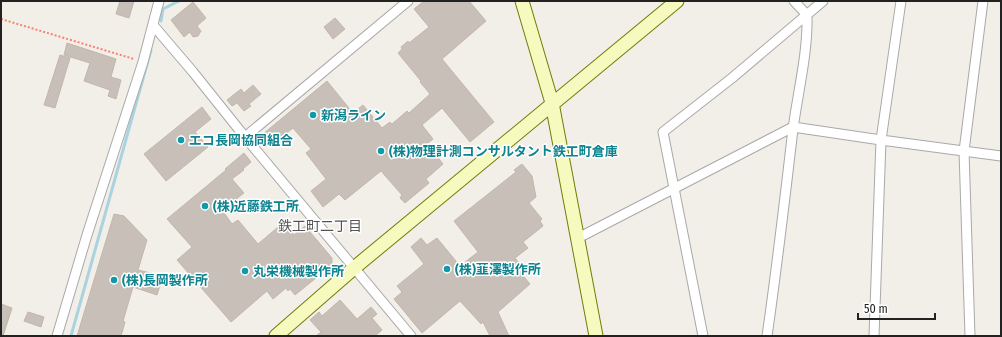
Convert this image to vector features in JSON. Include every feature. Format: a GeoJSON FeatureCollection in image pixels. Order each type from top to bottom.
{"type":"FeatureCollection","features":[{"type":"Feature","properties":{"kind":"street"},"geometry":{"type":"LineString","coordinates":[[57,336],[87,235],[143,62],[159,1]]}},
{"type":"Feature","properties":{"kind":"street"},"geometry":{"type":"LineString","coordinates":[[245,137],[408,1]]}},
{"type":"Feature","properties":{"kind":"street"},"geometry":{"type":"LineString","coordinates":[[522,1],[552,104],[596,336]]}},
{"type":"Feature","properties":{"kind":"street"},"geometry":{"type":"LineString","coordinates":[[276,336],[354,268],[677,1]]}},
{"type":"Feature","properties":{"kind":"street"},"geometry":{"type":"LineString","coordinates":[[767,336],[777,270],[793,127],[807,32],[807,15],[794,1]]}},
{"type":"Feature","properties":{"kind":"street"},"geometry":{"type":"LineString","coordinates":[[703,336],[663,132],[732,78],[823,1]]}},
{"type":"Feature","properties":{"kind":"street"},"geometry":{"type":"LineString","coordinates":[[874,336],[881,140],[901,1]]}},
{"type":"Feature","properties":{"kind":"street"},"geometry":{"type":"LineString","coordinates":[[970,336],[964,151],[983,1]]}},
{"type":"Feature","properties":{"kind":"street"},"geometry":{"type":"LineString","coordinates":[[153,25],[411,336]]}},
{"type":"Feature","properties":{"kind":"street"},"geometry":{"type":"LineString","coordinates":[[578,238],[793,127],[1001,156]]}},
{"type":"Feature","properties":{"kind":"path"},"geometry":{"type":"LineString","coordinates":[[1,18],[143,62]]}},
{"type":"Feature","properties":{"kind":"building"},"geometry":{"type":"Polygon","coordinates":[[[120,1],[134,1],[129,18],[116,14],[120,1]]]}},
{"type":"Feature","properties":{"kind":"building"},"geometry":{"type":"Polygon","coordinates":[[[424,1],[469,1],[486,21],[442,59],[494,122],[470,142],[442,108],[422,125],[433,139],[427,144],[443,164],[426,179],[429,183],[405,203],[400,198],[402,195],[381,171],[345,200],[339,194],[323,207],[311,191],[326,179],[306,153],[311,149],[293,128],[272,145],[263,134],[327,81],[353,113],[363,105],[382,128],[390,122],[392,124],[407,111],[409,113],[430,94],[398,53],[402,49],[401,47],[408,41],[409,43],[429,27],[414,9],[424,1]]]}},
{"type":"Feature","properties":{"kind":"building"},"geometry":{"type":"Polygon","coordinates":[[[193,2],[206,18],[197,26],[201,31],[198,36],[193,37],[190,32],[184,37],[171,20],[193,2]]]}},
{"type":"Feature","properties":{"kind":"building"},"geometry":{"type":"Polygon","coordinates":[[[335,18],[345,29],[333,39],[324,27],[335,18]]]}},
{"type":"Feature","properties":{"kind":"building"},"geometry":{"type":"Polygon","coordinates":[[[67,43],[116,59],[111,77],[121,80],[116,99],[108,96],[110,90],[84,81],[90,63],[64,55],[67,43]]]}},
{"type":"Feature","properties":{"kind":"building"},"geometry":{"type":"Polygon","coordinates":[[[60,55],[70,58],[55,108],[44,105],[60,55]]]}},
{"type":"Feature","properties":{"kind":"building"},"geometry":{"type":"Polygon","coordinates":[[[253,85],[261,94],[249,104],[251,106],[244,111],[237,103],[232,106],[227,100],[241,89],[244,93],[253,85]]]}},
{"type":"Feature","properties":{"kind":"building","name":"エコ長岡協同組合"},"geometry":{"type":"Polygon","coordinates":[[[202,107],[211,119],[195,132],[208,147],[166,181],[144,154],[202,107]]]}},
{"type":"Feature","properties":{"kind":"building"},"geometry":{"type":"Polygon","coordinates":[[[244,153],[251,162],[243,169],[244,170],[232,179],[244,193],[222,210],[232,224],[238,220],[258,244],[284,222],[294,235],[305,226],[332,258],[332,265],[295,295],[290,289],[288,291],[286,288],[273,299],[267,291],[231,322],[177,260],[192,247],[167,219],[244,153]]]}},
{"type":"Feature","properties":{"kind":"building"},"geometry":{"type":"Polygon","coordinates":[[[522,164],[532,176],[536,197],[529,203],[542,219],[540,221],[543,226],[523,242],[528,248],[515,258],[524,269],[520,272],[530,284],[498,312],[509,336],[490,336],[483,322],[481,324],[460,301],[422,333],[394,299],[402,292],[397,286],[424,264],[411,247],[421,238],[427,245],[437,238],[460,266],[478,252],[454,221],[516,172],[514,170],[522,164]]]}},
{"type":"Feature","properties":{"kind":"building","name":"(株)長岡製作所"},"geometry":{"type":"Polygon","coordinates":[[[114,214],[124,216],[147,240],[138,270],[163,276],[157,295],[133,287],[123,321],[125,322],[121,336],[77,336],[114,214]]]}},
{"type":"Feature","properties":{"kind":"building"},"geometry":{"type":"Polygon","coordinates":[[[340,300],[357,319],[371,307],[377,314],[372,318],[382,330],[375,336],[316,336],[321,332],[310,320],[319,312],[322,316],[340,300]]]}},
{"type":"Feature","properties":{"kind":"building"},"geometry":{"type":"Polygon","coordinates":[[[1,304],[12,308],[3,336],[1,336],[1,304]]]}},
{"type":"Feature","properties":{"kind":"building"},"geometry":{"type":"Polygon","coordinates":[[[28,312],[44,317],[41,327],[24,321],[28,312]]]}},
{"type":"Feature","properties":{"kind":"waterway"},"geometry":{"type":"LineString","coordinates":[[161,21],[163,9],[179,1]]}},
{"type":"Feature","properties":{"kind":"waterway"},"geometry":{"type":"LineString","coordinates":[[71,336],[151,50]]}},
{"type":"Feature","properties":{"kind":"place","name":"新潟ライン"},"geometry":{"type":"Point","coordinates":[313,115]}},
{"type":"Feature","properties":{"kind":"place","name":"エコ長岡協同組合"},"geometry":{"type":"Point","coordinates":[181,140]}},
{"type":"Feature","properties":{"kind":"place","name":"(株)物理計測コンサルタント鉄工町倉庫"},"geometry":{"type":"Point","coordinates":[381,151]}},
{"type":"Feature","properties":{"kind":"place","name":"(株)近藤鉄工所"},"geometry":{"type":"Point","coordinates":[205,206]}},
{"type":"Feature","properties":{"kind":"place","name":"(株)韮澤製作所"},"geometry":{"type":"Point","coordinates":[447,269]}},
{"type":"Feature","properties":{"kind":"place","name":"丸栄機械製作所"},"geometry":{"type":"Point","coordinates":[245,271]}},
{"type":"Feature","properties":{"kind":"place","name":"(株)長岡製作所"},"geometry":{"type":"Point","coordinates":[114,280]}},
{"type":"Feature","properties":{"kind":"district","name":"鉄工町二丁目"},"geometry":{"type":"Point","coordinates":[320,226]}}]}
